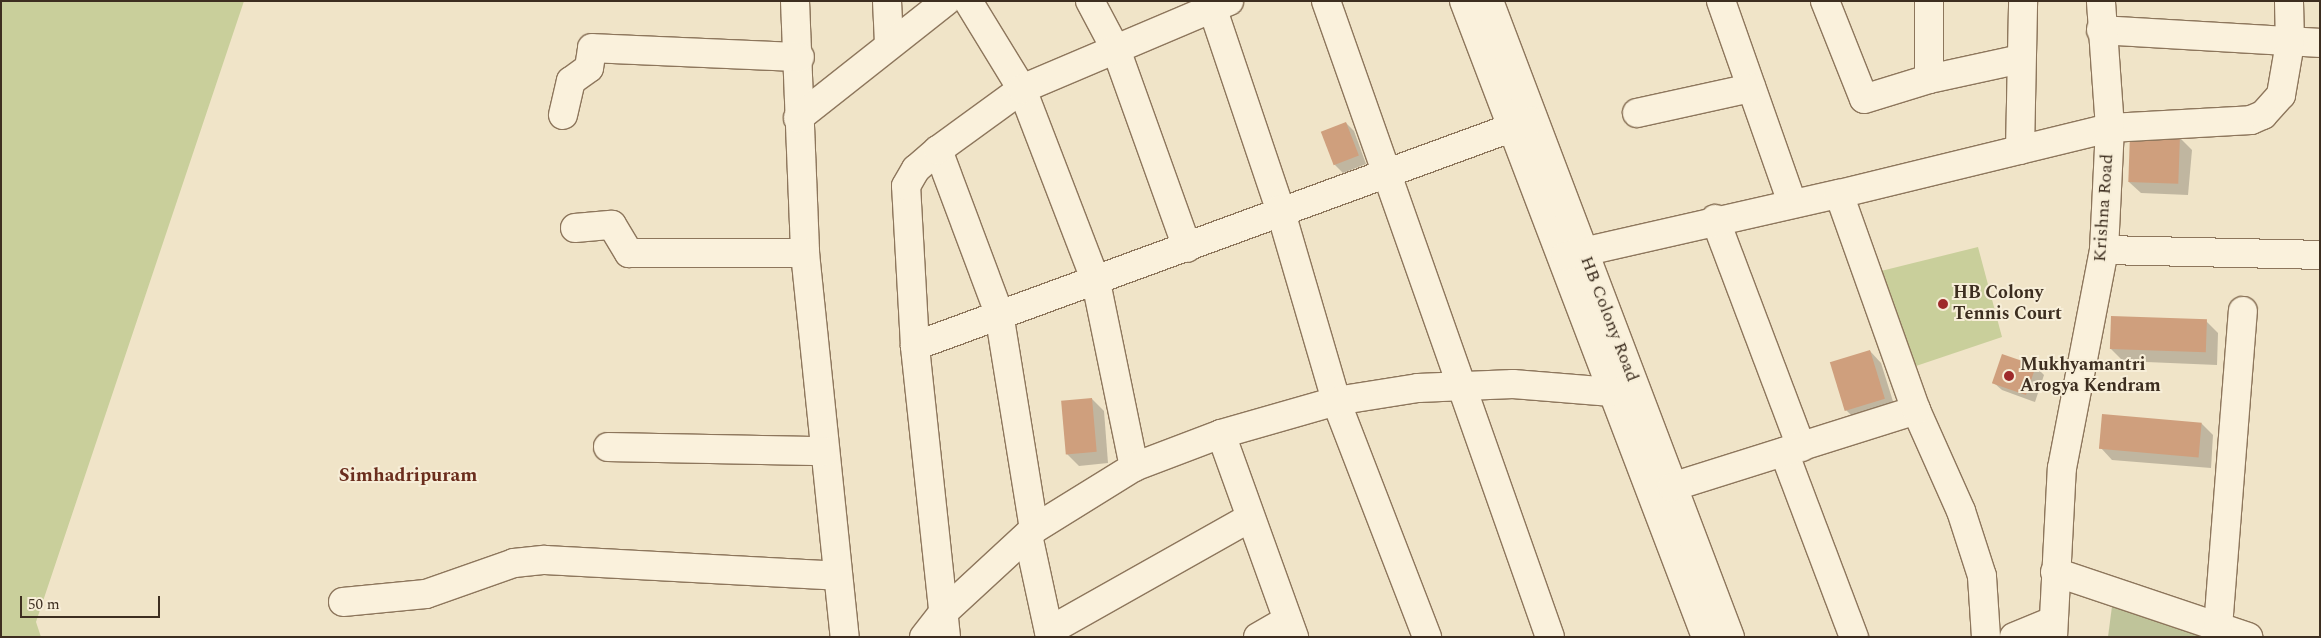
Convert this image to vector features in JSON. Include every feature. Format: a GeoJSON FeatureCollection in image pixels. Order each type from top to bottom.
{"type":"FeatureCollection","features":[{"type":"Feature","properties":{"kind":"street"},"geometry":{"type":"LineString","coordinates":[[795,1],[800,58],[798,118],[805,253],[845,637]]}},
{"type":"Feature","properties":{"kind":"street"},"geometry":{"type":"LineString","coordinates":[[888,1],[889,44]]}},
{"type":"Feature","properties":{"kind":"street"},"geometry":{"type":"LineString","coordinates":[[798,118],[889,44],[946,1]]}},
{"type":"Feature","properties":{"kind":"street"},"geometry":{"type":"LineString","coordinates":[[968,1],[1022,88],[1096,282],[1134,467]]}},
{"type":"Feature","properties":{"kind":"street"},"geometry":{"type":"LineString","coordinates":[[1090,1],[1118,52],[1187,248]]}},
{"type":"Feature","properties":{"kind":"street"},"geometry":{"type":"LineString","coordinates":[[1326,1],[1550,637]]}},
{"type":"Feature","properties":{"kind":"street"},"geometry":{"type":"LineString","coordinates":[[914,346],[999,312],[1096,282],[1187,248],[1280,209],[1523,124],[1464,1]]}},
{"type":"Feature","properties":{"kind":"street","name":"HB Colony Road"},"geometry":{"type":"LineString","coordinates":[[1489,1],[1523,124],[1572,254],[1672,487],[1730,637]]}},
{"type":"Feature","properties":{"kind":"street"},"geometry":{"type":"LineString","coordinates":[[1721,1],[1792,203]]}},
{"type":"Feature","properties":{"kind":"street"},"geometry":{"type":"LineString","coordinates":[[1825,1],[1864,99],[1929,79],[2020,59]]}},
{"type":"Feature","properties":{"kind":"street"},"geometry":{"type":"LineString","coordinates":[[1929,1],[1929,79]]}},
{"type":"Feature","properties":{"kind":"street"},"geometry":{"type":"LineString","coordinates":[[2020,150],[2020,59],[2023,1]]}},
{"type":"Feature","properties":{"kind":"street","name":"Krishna Road"},"geometry":{"type":"LineString","coordinates":[[2014,637],[2053,629],[2062,468],[2104,250],[2110,128],[2101,30],[2101,1]]}},
{"type":"Feature","properties":{"kind":"street"},"geometry":{"type":"LineString","coordinates":[[1706,637],[1612,392],[1572,254],[1715,219],[1839,194],[2110,128],[2263,115],[2281,95],[2290,43],[2289,1]]}},
{"type":"Feature","properties":{"kind":"street"},"geometry":{"type":"LineString","coordinates":[[944,625],[914,346],[906,186],[916,169],[938,150],[1022,88],[1118,52],[1218,4],[1336,401],[1427,637]]}},
{"type":"Feature","properties":{"kind":"street"},"geometry":{"type":"LineString","coordinates":[[2101,30],[2290,43],[2320,43]]}},
{"type":"Feature","properties":{"kind":"street"},"geometry":{"type":"LineString","coordinates":[[563,115],[572,81],[589,68],[592,48],[800,58]]}},
{"type":"Feature","properties":{"kind":"street"},"geometry":{"type":"LineString","coordinates":[[1637,113],[1751,88]]}},
{"type":"Feature","properties":{"kind":"street"},"geometry":{"type":"LineString","coordinates":[[938,150],[999,312],[1031,532],[1049,634],[1248,519]]}},
{"type":"Feature","properties":{"kind":"street"},"geometry":{"type":"LineString","coordinates":[[1839,194],[1916,410],[1961,511],[1982,576],[1986,637]]}},
{"type":"Feature","properties":{"kind":"street"},"geometry":{"type":"LineString","coordinates":[[1715,219],[1854,637]]}},
{"type":"Feature","properties":{"kind":"street"},"geometry":{"type":"LineString","coordinates":[[575,228],[612,225],[629,253],[805,253]]}},
{"type":"Feature","properties":{"kind":"street"},"geometry":{"type":"LineString","coordinates":[[2104,250],[2320,256]]}},
{"type":"Feature","properties":{"kind":"street"},"geometry":{"type":"LineString","coordinates":[[2218,627],[2243,311]]}},
{"type":"Feature","properties":{"kind":"street"},"geometry":{"type":"LineString","coordinates":[[924,637],[944,625],[1031,532],[1134,467],[1221,434],[1336,401],[1463,386],[1512,384],[1612,392]]}},
{"type":"Feature","properties":{"kind":"street"},"geometry":{"type":"LineString","coordinates":[[1672,487],[1916,410]]}},
{"type":"Feature","properties":{"kind":"street"},"geometry":{"type":"LineString","coordinates":[[1221,434],[1248,519],[1291,628],[1258,637]]}},
{"type":"Feature","properties":{"kind":"street"},"geometry":{"type":"LineString","coordinates":[[608,447],[825,451]]}},
{"type":"Feature","properties":{"kind":"street"},"geometry":{"type":"LineString","coordinates":[[343,602],[426,594],[514,563],[545,560],[838,576]]}},
{"type":"Feature","properties":{"kind":"street"},"geometry":{"type":"LineString","coordinates":[[2055,572],[2248,637]]}},
{"type":"Feature","properties":{"kind":"green space"},"geometry":{"type":"Polygon","coordinates":[[[1,1],[244,1],[36,622],[41,637],[1,637],[1,1]]]}},
{"type":"Feature","properties":{"kind":"green space","name":"HB Colony Tennis Court"},"geometry":{"type":"Polygon","coordinates":[[[1978,247],[2002,337],[1916,366],[1881,271],[1978,247]]]}},
{"type":"Feature","properties":{"kind":"green space"},"geometry":{"type":"Polygon","coordinates":[[[2112,606],[2206,637],[2108,637],[2112,606]]]}},
{"type":"Feature","properties":{"kind":"building"},"geometry":{"type":"Polygon","coordinates":[[[1346,122],[1359,156],[1334,165],[1321,132],[1346,122]]]}},
{"type":"Feature","properties":{"kind":"building"},"geometry":{"type":"Polygon","coordinates":[[[2130,134],[2180,136],[2178,184],[2128,182],[2130,134]]]}},
{"type":"Feature","properties":{"kind":"building"},"geometry":{"type":"Polygon","coordinates":[[[2111,316],[2207,319],[2206,352],[2110,349],[2111,316]]]}},
{"type":"Feature","properties":{"kind":"building"},"geometry":{"type":"Polygon","coordinates":[[[1870,350],[1885,399],[1845,411],[1830,362],[1870,350]]]}},
{"type":"Feature","properties":{"kind":"building"},"geometry":{"type":"Polygon","coordinates":[[[2002,354],[2036,366],[2026,395],[1992,383],[2002,354]]]}},
{"type":"Feature","properties":{"kind":"building"},"geometry":{"type":"Polygon","coordinates":[[[1092,398],[1097,452],[1066,454],[1061,401],[1092,398]]]}},
{"type":"Feature","properties":{"kind":"building"},"geometry":{"type":"Polygon","coordinates":[[[2102,414],[2202,423],[2199,458],[2099,449],[2102,414]]]}},
{"type":"Feature","properties":{"kind":"place","name":"HB Colony Tennis Court"},"geometry":{"type":"Point","coordinates":[1943,304]}},
{"type":"Feature","properties":{"kind":"place","name":"Mukhyamantri Arogya Kendram"},"geometry":{"type":"Point","coordinates":[2009,376]}},
{"type":"Feature","properties":{"kind":"district","name":"Simhadripuram"},"geometry":{"type":"Point","coordinates":[408,476]}}]}
